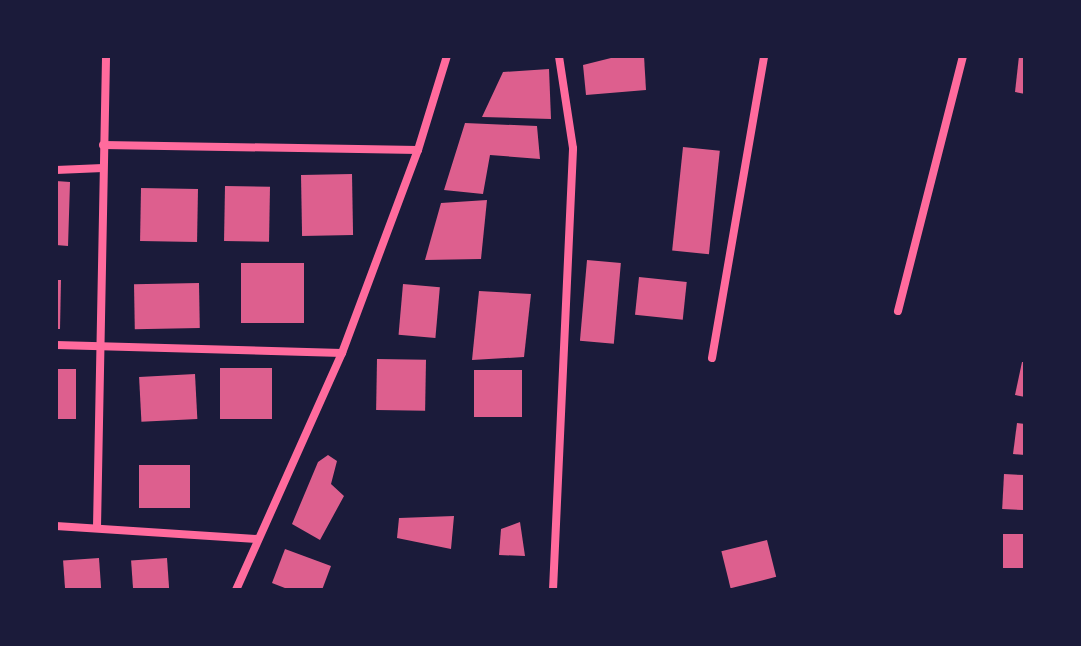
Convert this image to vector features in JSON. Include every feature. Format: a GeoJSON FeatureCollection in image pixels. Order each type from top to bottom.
{"type":"FeatureCollection","features":[{"type":"Feature","properties":{"kind":"street"},"geometry":{"type":"LineString","coordinates":[[97,527],[103,344],[106,56]]}},
{"type":"Feature","properties":{"kind":"street"},"geometry":{"type":"LineString","coordinates":[[236,590],[342,353],[418,150],[447,56]]}},
{"type":"Feature","properties":{"kind":"street"},"geometry":{"type":"LineString","coordinates":[[553,590],[573,148],[559,56]]}},
{"type":"Feature","properties":{"kind":"street"},"geometry":{"type":"LineString","coordinates":[[712,358],[764,56]]}},
{"type":"Feature","properties":{"kind":"street"},"geometry":{"type":"LineString","coordinates":[[898,311],[963,56]]}},
{"type":"Feature","properties":{"kind":"street"},"geometry":{"type":"LineString","coordinates":[[103,145],[418,150]]}},
{"type":"Feature","properties":{"kind":"street"},"geometry":{"type":"LineString","coordinates":[[56,170],[103,168]]}},
{"type":"Feature","properties":{"kind":"street"},"geometry":{"type":"LineString","coordinates":[[56,345],[342,353]]}},
{"type":"Feature","properties":{"kind":"street"},"geometry":{"type":"LineString","coordinates":[[56,526],[258,539]]}},
{"type":"Feature","properties":{"kind":"building"},"geometry":{"type":"Polygon","coordinates":[[[619,56],[644,56],[646,90],[586,95],[583,65],[619,56]]]}},
{"type":"Feature","properties":{"kind":"building"},"geometry":{"type":"Polygon","coordinates":[[[1019,56],[1025,56],[1025,94],[1015,92],[1019,56]]]}},
{"type":"Feature","properties":{"kind":"building"},"geometry":{"type":"Polygon","coordinates":[[[549,69],[551,119],[482,117],[503,72],[549,69]]]}},
{"type":"Feature","properties":{"kind":"building"},"geometry":{"type":"Polygon","coordinates":[[[465,123],[537,126],[540,159],[490,155],[483,194],[444,190],[465,123]]]}},
{"type":"Feature","properties":{"kind":"building"},"geometry":{"type":"Polygon","coordinates":[[[683,147],[720,151],[709,254],[672,250],[683,147]]]}},
{"type":"Feature","properties":{"kind":"building"},"geometry":{"type":"Polygon","coordinates":[[[352,174],[353,235],[302,236],[301,175],[352,174]]]}},
{"type":"Feature","properties":{"kind":"building"},"geometry":{"type":"Polygon","coordinates":[[[56,181],[70,182],[68,246],[56,245],[56,181]]]}},
{"type":"Feature","properties":{"kind":"building"},"geometry":{"type":"Polygon","coordinates":[[[225,186],[270,187],[269,242],[224,241],[225,186]]]}},
{"type":"Feature","properties":{"kind":"building"},"geometry":{"type":"Polygon","coordinates":[[[141,188],[198,189],[197,242],[140,241],[141,188]]]}},
{"type":"Feature","properties":{"kind":"building"},"geometry":{"type":"Polygon","coordinates":[[[487,200],[481,259],[425,260],[441,203],[487,200]]]}},
{"type":"Feature","properties":{"kind":"building"},"geometry":{"type":"Polygon","coordinates":[[[587,260],[621,263],[614,344],[580,341],[587,260]]]}},
{"type":"Feature","properties":{"kind":"building"},"geometry":{"type":"Polygon","coordinates":[[[241,263],[304,263],[304,323],[241,323],[241,263]]]}},
{"type":"Feature","properties":{"kind":"building"},"geometry":{"type":"Polygon","coordinates":[[[639,277],[687,282],[683,320],[635,315],[639,277]]]}},
{"type":"Feature","properties":{"kind":"building"},"geometry":{"type":"Polygon","coordinates":[[[56,280],[61,280],[60,329],[56,329],[56,280]]]}},
{"type":"Feature","properties":{"kind":"building"},"geometry":{"type":"Polygon","coordinates":[[[199,283],[200,328],[135,329],[134,284],[199,283]]]}},
{"type":"Feature","properties":{"kind":"building"},"geometry":{"type":"Polygon","coordinates":[[[403,284],[440,287],[435,338],[399,335],[403,284]]]}},
{"type":"Feature","properties":{"kind":"building"},"geometry":{"type":"Polygon","coordinates":[[[479,291],[531,294],[524,357],[472,360],[479,291]]]}},
{"type":"Feature","properties":{"kind":"building"},"geometry":{"type":"Polygon","coordinates":[[[377,359],[426,360],[425,411],[376,410],[377,359]]]}},
{"type":"Feature","properties":{"kind":"building"},"geometry":{"type":"Polygon","coordinates":[[[1022,362],[1025,362],[1025,397],[1015,395],[1022,362]]]}},
{"type":"Feature","properties":{"kind":"building"},"geometry":{"type":"Polygon","coordinates":[[[220,368],[272,368],[272,419],[220,419],[220,368]]]}},
{"type":"Feature","properties":{"kind":"building"},"geometry":{"type":"Polygon","coordinates":[[[56,369],[76,369],[76,419],[56,419],[56,369]]]}},
{"type":"Feature","properties":{"kind":"building"},"geometry":{"type":"Polygon","coordinates":[[[474,370],[522,370],[522,417],[474,417],[474,370]]]}},
{"type":"Feature","properties":{"kind":"building"},"geometry":{"type":"Polygon","coordinates":[[[195,374],[197,419],[141,422],[139,377],[195,374]]]}},
{"type":"Feature","properties":{"kind":"building"},"geometry":{"type":"Polygon","coordinates":[[[1017,423],[1025,424],[1025,455],[1013,454],[1017,423]]]}},
{"type":"Feature","properties":{"kind":"building"},"geometry":{"type":"Polygon","coordinates":[[[328,455],[337,461],[331,484],[344,496],[320,540],[292,524],[318,462],[328,455]]]}},
{"type":"Feature","properties":{"kind":"building"},"geometry":{"type":"Polygon","coordinates":[[[139,465],[190,465],[190,508],[139,508],[139,465]]]}},
{"type":"Feature","properties":{"kind":"building"},"geometry":{"type":"Polygon","coordinates":[[[1004,474],[1025,475],[1023,510],[1002,509],[1004,474]]]}},
{"type":"Feature","properties":{"kind":"building"},"geometry":{"type":"Polygon","coordinates":[[[454,516],[451,549],[397,538],[399,518],[454,516]]]}},
{"type":"Feature","properties":{"kind":"building"},"geometry":{"type":"Polygon","coordinates":[[[520,522],[525,556],[499,555],[501,529],[520,522]]]}},
{"type":"Feature","properties":{"kind":"building"},"geometry":{"type":"Polygon","coordinates":[[[1003,534],[1025,534],[1025,568],[1003,568],[1003,534]]]}},
{"type":"Feature","properties":{"kind":"building"},"geometry":{"type":"Polygon","coordinates":[[[767,540],[776,577],[731,588],[721,551],[767,540]]]}},
{"type":"Feature","properties":{"kind":"building"},"geometry":{"type":"Polygon","coordinates":[[[285,549],[331,566],[322,590],[290,590],[272,583],[285,549]]]}},
{"type":"Feature","properties":{"kind":"building"},"geometry":{"type":"Polygon","coordinates":[[[99,558],[101,590],[65,590],[63,561],[99,558]]]}},
{"type":"Feature","properties":{"kind":"building"},"geometry":{"type":"Polygon","coordinates":[[[167,558],[169,590],[133,590],[131,561],[167,558]]]}}]}
